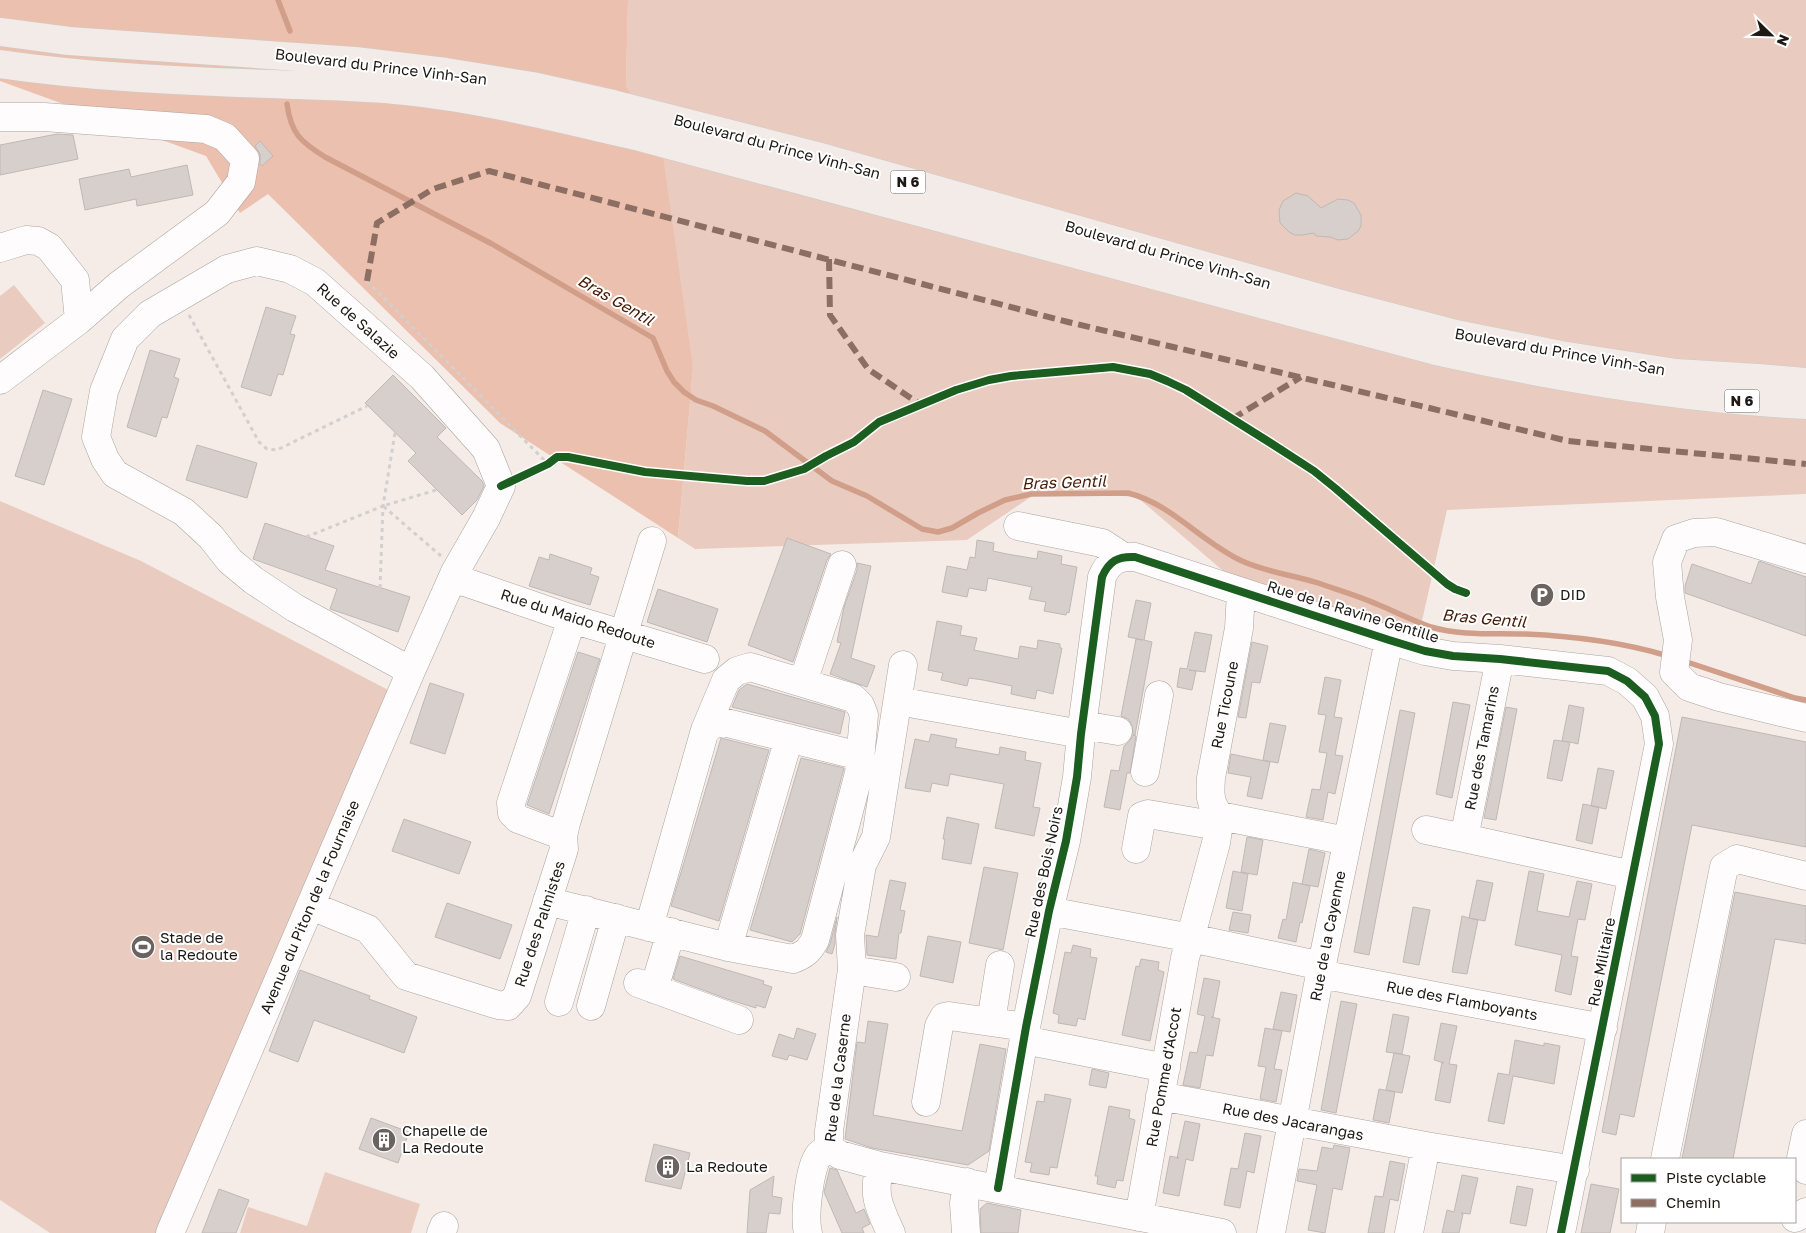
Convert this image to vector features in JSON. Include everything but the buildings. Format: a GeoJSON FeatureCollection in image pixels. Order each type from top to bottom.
{"type":"FeatureCollection","features":[{"type":"Feature","properties":{"kind":"main road","name":"Boulevard du Prince Vinh-San"},"geometry":{"type":"LineString","coordinates":[[0,32],[69,41],[355,61],[446,72],[532,86],[817,156],[1364,310],[1456,334],[1551,354],[1676,373],[1806,382]]}},
{"type":"Feature","properties":{"kind":"main road","name":"Boulevard du Prince Vinh-San"},"geometry":{"type":"LineString","coordinates":[[0,64],[50,71],[156,80],[406,90],[476,102],[636,136],[1436,351],[1546,374],[1633,388],[1714,398],[1806,405]]}},
{"type":"Feature","properties":{"kind":"street"},"geometry":{"type":"LineString","coordinates":[[0,117],[44,117],[206,129],[225,137],[246,159],[241,182],[217,213],[119,285],[79,320],[0,380]]}},
{"type":"Feature","properties":{"kind":"street"},"geometry":{"type":"LineString","coordinates":[[0,248],[26,240],[38,241],[49,247],[75,280],[79,320]]}},
{"type":"Feature","properties":{"kind":"street","name":"Rue de Salazie"},"geometry":{"type":"LineString","coordinates":[[411,671],[295,608],[253,580],[230,561],[211,537],[184,512],[115,474],[104,459],[96,437],[104,391],[126,339],[150,314],[227,269],[257,261],[290,269],[315,282],[422,377],[486,449],[501,486],[486,518],[454,575]]}},
{"type":"Feature","properties":{"kind":"street"},"geometry":{"type":"LineString","coordinates":[[75,280],[119,285]]}},
{"type":"Feature","properties":{"kind":"street"},"geometry":{"type":"LineString","coordinates":[[1018,526],[1102,543],[1117,560]]}},
{"type":"Feature","properties":{"kind":"street"},"geometry":{"type":"LineString","coordinates":[[1806,559],[1716,532],[1694,532],[1676,539],[1667,562],[1670,597],[1678,640],[1674,672],[1689,686],[1719,697],[1806,718]]}},
{"type":"Feature","properties":{"kind":"street","name":"Rue des Palmistes"},"geometry":{"type":"LineString","coordinates":[[312,902],[320,910],[368,930],[406,976],[498,1005],[508,1006],[517,996],[547,901],[564,842],[566,823],[652,541]]}},
{"type":"Feature","properties":{"kind":"street","name":"Rue de la Ravine Gentille"},"geometry":{"type":"LineString","coordinates":[[1117,560],[1135,556],[1425,651],[1453,656],[1500,659],[1608,671],[1627,681],[1645,697]]}},
{"type":"Feature","properties":{"kind":"street","name":"Rue des Bois Noirs"},"geometry":{"type":"LineString","coordinates":[[998,1188],[1025,1034],[1076,786],[1081,729],[1102,577],[1107,566],[1117,560]]}},
{"type":"Feature","properties":{"kind":"street"},"geometry":{"type":"LineString","coordinates":[[803,682],[842,565]]}},
{"type":"Feature","properties":{"kind":"street","name":"Rue du Maido Redoute"},"geometry":{"type":"LineString","coordinates":[[454,575],[465,582],[572,619],[624,633],[705,659]]}},
{"type":"Feature","properties":{"kind":"street","name":"Avenue du Piton de la Fournaise"},"geometry":{"type":"LineString","coordinates":[[170,1233],[454,575]]}},
{"type":"Feature","properties":{"kind":"street","name":"Rue Ticoune"},"geometry":{"type":"LineString","coordinates":[[1219,821],[1210,797],[1211,778],[1239,628],[1241,592]]}},
{"type":"Feature","properties":{"kind":"street"},"geometry":{"type":"LineString","coordinates":[[564,842],[518,819],[512,812],[511,803],[572,619]]}},
{"type":"Feature","properties":{"kind":"street","name":"Rue de la Cayenne"},"geometry":{"type":"LineString","coordinates":[[1271,1233],[1321,970],[1389,640]]}},
{"type":"Feature","properties":{"kind":"street","name":"Rue des Tamarins"},"geometry":{"type":"LineString","coordinates":[[1464,838],[1500,659]]}},
{"type":"Feature","properties":{"kind":"street","name":"Rue de la Caserne"},"geometry":{"type":"LineString","coordinates":[[904,665],[876,836],[862,865],[850,935],[852,970],[829,1131],[829,1148],[840,1155],[880,1166],[1222,1233]]}},
{"type":"Feature","properties":{"kind":"street"},"geometry":{"type":"LineString","coordinates":[[547,901],[586,910],[660,929],[728,947],[792,959],[802,956],[810,949],[815,940],[857,782],[864,715],[860,705],[852,698],[750,667],[737,671],[726,680],[705,730],[660,929],[646,986],[739,1020]]}},
{"type":"Feature","properties":{"kind":"street"},"geometry":{"type":"LineString","coordinates":[[1145,772],[1135,734],[1159,696]]}},
{"type":"Feature","properties":{"kind":"street","name":"Rue Militaire"},"geometry":{"type":"LineString","coordinates":[[1561,1233],[1659,744],[1655,716],[1645,697]]}},
{"type":"Feature","properties":{"kind":"street"},"geometry":{"type":"LineString","coordinates":[[898,701],[1081,729],[1135,734]]}},
{"type":"Feature","properties":{"kind":"street"},"geometry":{"type":"LineString","coordinates":[[705,730],[714,724],[723,722],[860,756]]}},
{"type":"Feature","properties":{"kind":"street"},"geometry":{"type":"LineString","coordinates":[[728,947],[789,738]]}},
{"type":"Feature","properties":{"kind":"street"},"geometry":{"type":"LineString","coordinates":[[1136,849],[1142,816],[1148,814],[1219,821],[1347,841]]}},
{"type":"Feature","properties":{"kind":"street"},"geometry":{"type":"LineString","coordinates":[[1190,938],[1216,843],[1219,821]]}},
{"type":"Feature","properties":{"kind":"street"},"geometry":{"type":"LineString","coordinates":[[1426,830],[1632,874]]}},
{"type":"Feature","properties":{"kind":"street"},"geometry":{"type":"LineString","coordinates":[[1665,1158],[1724,867],[1737,859],[1806,876]]}},
{"type":"Feature","properties":{"kind":"street"},"geometry":{"type":"LineString","coordinates":[[559,1002],[586,910]]}},
{"type":"Feature","properties":{"kind":"street","name":"Rue des Flamboyants"},"geometry":{"type":"LineString","coordinates":[[1049,911],[1190,938],[1321,970],[1603,1028]]}},
{"type":"Feature","properties":{"kind":"street"},"geometry":{"type":"LineString","coordinates":[[592,1006],[616,918]]}},
{"type":"Feature","properties":{"kind":"street","name":"Rue Pomme d'Accot"},"geometry":{"type":"LineString","coordinates":[[1139,1217],[1190,938]]}},
{"type":"Feature","properties":{"kind":"street"},"geometry":{"type":"LineString","coordinates":[[991,1022],[1000,965]]}},
{"type":"Feature","properties":{"kind":"street"},"geometry":{"type":"LineString","coordinates":[[852,970],[896,977]]}},
{"type":"Feature","properties":{"kind":"street"},"geometry":{"type":"LineString","coordinates":[[926,1102],[938,1026],[944,1017],[949,1016],[991,1022],[1025,1034],[1166,1068]]}},
{"type":"Feature","properties":{"kind":"street","name":"Rue des Jacarangas"},"geometry":{"type":"LineString","coordinates":[[1160,1096],[1291,1122],[1575,1170]]}},
{"type":"Feature","properties":{"kind":"street"},"geometry":{"type":"LineString","coordinates":[[1806,1134],[1800,1163],[1806,1170]]}},
{"type":"Feature","properties":{"kind":"street"},"geometry":{"type":"LineString","coordinates":[[1409,1233],[1426,1146]]}},
{"type":"Feature","properties":{"kind":"street"},"geometry":{"type":"LineString","coordinates":[[808,1233],[805,1212],[815,1161],[819,1153],[829,1148]]}},
{"type":"Feature","properties":{"kind":"street"},"geometry":{"type":"LineString","coordinates":[[880,1166],[875,1194],[890,1233]]}},
{"type":"Feature","properties":{"kind":"street"},"geometry":{"type":"LineString","coordinates":[[966,1233],[964,1203],[967,1182]]}},
{"type":"Feature","properties":{"kind":"path"},"geometry":{"type":"LineString","coordinates":[[367,280],[548,464]]}},
{"type":"Feature","properties":{"kind":"path"},"geometry":{"type":"LineString","coordinates":[[179,297],[259,442],[268,449],[277,450],[367,406]]}},
{"type":"Feature","properties":{"kind":"path"},"geometry":{"type":"LineString","coordinates":[[380,588],[383,506],[395,433]]}},
{"type":"Feature","properties":{"kind":"path"},"geometry":{"type":"LineString","coordinates":[[539,468],[557,457]]}},
{"type":"Feature","properties":{"kind":"path"},"geometry":{"type":"LineString","coordinates":[[306,537],[383,506],[436,490]]}},
{"type":"Feature","properties":{"kind":"path"},"geometry":{"type":"LineString","coordinates":[[383,506],[454,575]]}},
{"type":"Feature","properties":{"kind":"shaded area"},"geometry":{"type":"Polygon","coordinates":[[[0,0],[628,0],[626,86],[662,149],[693,368],[678,538],[500,423],[268,194],[240,213],[206,156],[0,81],[0,0]]]}},
{"type":"Feature","properties":{"kind":"shaded area"},"geometry":{"type":"Polygon","coordinates":[[[628,0],[1806,0],[1806,494],[1447,510],[1417,643],[1277,617],[1137,497],[1041,490],[967,540],[695,549],[678,538],[693,368],[626,86],[628,0]]]}},
{"type":"Feature","properties":{"kind":"shaded area"},"geometry":{"type":"Polygon","coordinates":[[[14,285],[45,323],[0,359],[0,296],[14,285]]]}},
{"type":"Feature","properties":{"kind":"shaded area","name":"Stade de la Redoute"},"geometry":{"type":"Polygon","coordinates":[[[0,501],[141,561],[394,693],[164,1233],[50,1233],[0,1200],[0,501]]]}},
{"type":"Feature","properties":{"kind":"shaded area"},"geometry":{"type":"Polygon","coordinates":[[[325,1172],[420,1204],[411,1233],[240,1233],[248,1207],[307,1226],[325,1172]]]}},
{"type":"Feature","properties":{"kind":"waterway","name":"Bras Gentil"},"geometry":{"type":"LineString","coordinates":[[278,0],[290,31]]}},
{"type":"Feature","properties":{"kind":"waterway","name":"Bras Gentil"},"geometry":{"type":"LineString","coordinates":[[287,104],[294,130],[303,142],[317,152],[492,244],[653,338],[667,371],[684,392],[696,400],[765,431],[832,481],[867,496],[922,529],[938,532],[952,528],[1005,500],[1031,494],[1128,493],[1144,498],[1173,514],[1213,544],[1242,561],[1260,568],[1309,580],[1356,596],[1431,627],[1466,633],[1525,634],[1579,638],[1615,643],[1668,656]]}},
{"type":"Feature","properties":{"kind":"waterway","name":"Bras Gentil"},"geometry":{"type":"LineString","coordinates":[[1684,661],[1806,700]]}},
{"type":"Feature","properties":{"kind":"marked path"},"geometry":{"type":"LineString","coordinates":[[367,281],[377,223],[433,189],[489,171],[1068,322],[1568,441],[1806,464]]}},
{"type":"Feature","properties":{"kind":"marked path"},"geometry":{"type":"LineString","coordinates":[[829,259],[830,315],[868,369],[921,405]]}},
{"type":"Feature","properties":{"kind":"marked path"},"geometry":{"type":"LineString","coordinates":[[1232,419],[1301,377]]}},
{"type":"Feature","properties":{"kind":"cycle path"},"geometry":{"type":"LineString","coordinates":[[501,486],[548,464],[557,457],[568,457],[645,472],[764,481],[804,469],[854,442],[879,422],[956,390],[989,380],[1011,376],[1113,367],[1150,374],[1186,390],[1269,442],[1314,471],[1447,584],[1466,593]]}},
{"type":"Feature","properties":{"kind":"cycle path"},"geometry":{"type":"LineString","coordinates":[[998,1188],[1026,1027],[1049,911],[1066,841],[1077,777],[1102,577],[1111,563],[1124,557],[1135,557],[1425,651],[1453,656],[1500,659],[1608,671],[1627,681],[1645,697],[1655,716],[1659,744],[1561,1233]]}},
{"type":"Feature","properties":{"kind":"place","name":"DID"},"geometry":{"type":"Point","coordinates":[1542,595]}},
{"type":"Feature","properties":{"kind":"place","name":"Stade de la Redoute"},"geometry":{"type":"Point","coordinates":[143,947]}},
{"type":"Feature","properties":{"kind":"place","name":"Chapelle de La Redoute"},"geometry":{"type":"Point","coordinates":[384,1140]}},
{"type":"Feature","properties":{"kind":"place","name":"La Redoute"},"geometry":{"type":"Point","coordinates":[668,1167]}}]}
